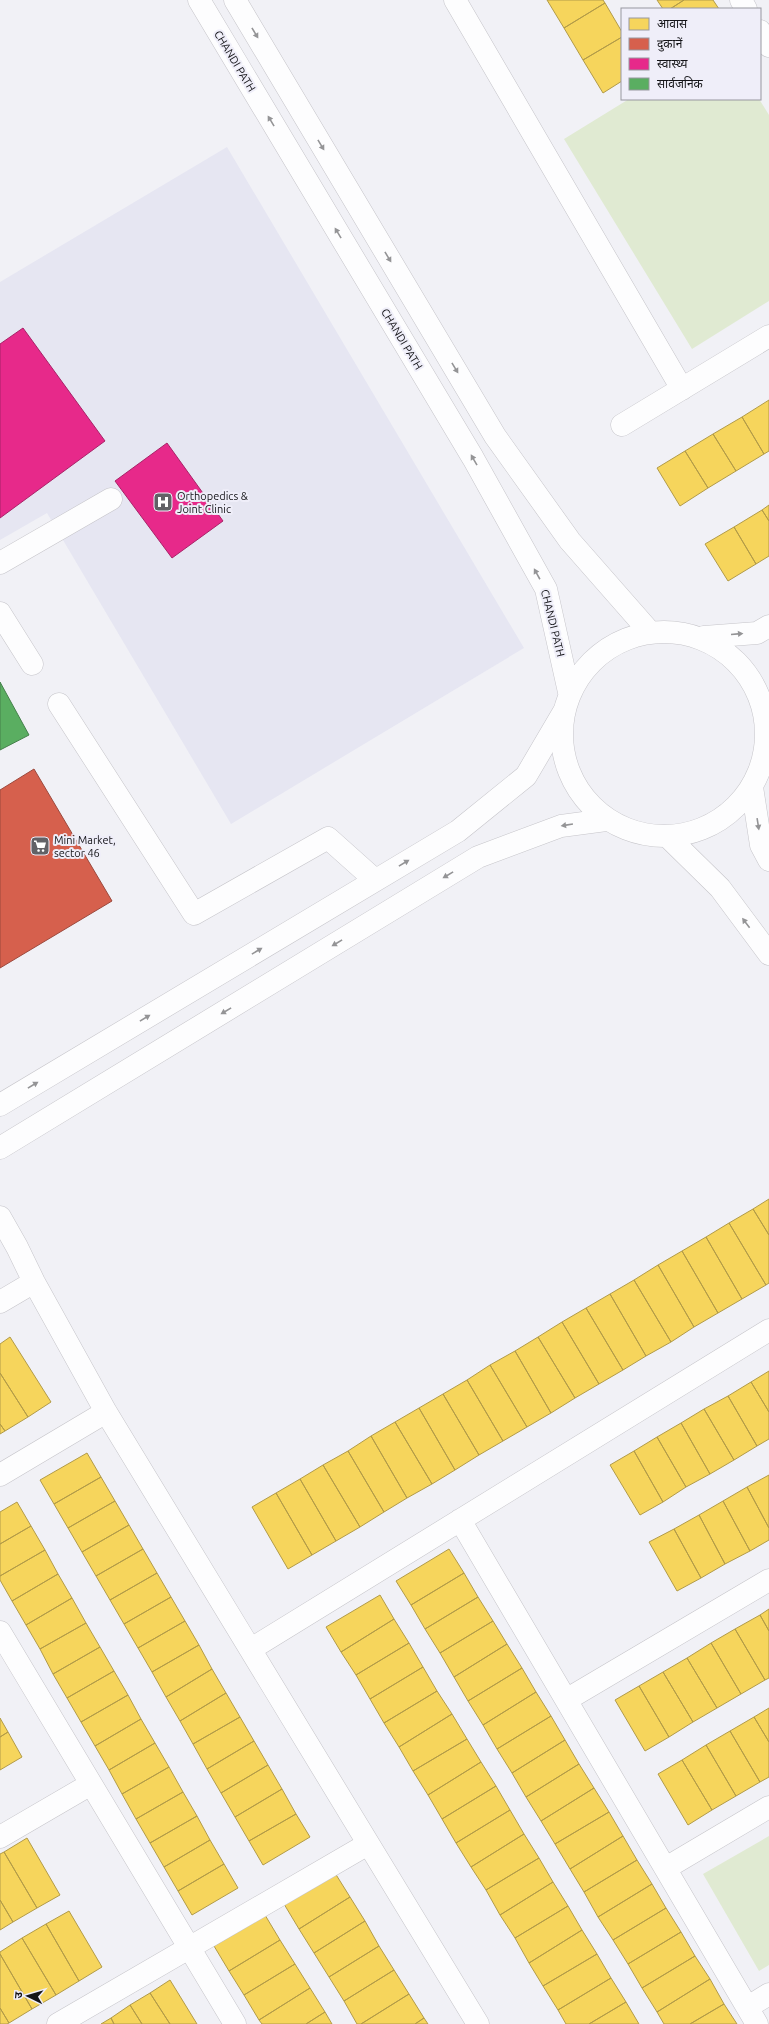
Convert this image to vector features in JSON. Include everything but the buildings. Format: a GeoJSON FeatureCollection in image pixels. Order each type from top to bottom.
{"type":"FeatureCollection","features":[{"type":"Feature","properties":{"kind":"street","name":"CHANDI PATH"},"geometry":{"type":"LineString","coordinates":[[199,0],[473,458],[546,589],[569,692]]}},
{"type":"Feature","properties":{"kind":"street"},"geometry":{"type":"LineString","coordinates":[[235,0],[495,436],[570,541],[649,631]]}},
{"type":"Feature","properties":{"kind":"street"},"geometry":{"type":"LineString","coordinates":[[455,0],[682,389]]}},
{"type":"Feature","properties":{"kind":"street"},"geometry":{"type":"LineString","coordinates":[[761,33],[769,46]]}},
{"type":"Feature","properties":{"kind":"street"},"geometry":{"type":"LineString","coordinates":[[622,425],[769,336]]}},
{"type":"Feature","properties":{"kind":"street"},"geometry":{"type":"LineString","coordinates":[[0,563],[111,499]]}},
{"type":"Feature","properties":{"kind":"street"},"geometry":{"type":"LineString","coordinates":[[0,612],[32,664]]}},
{"type":"Feature","properties":{"kind":"street"},"geometry":{"type":"LineString","coordinates":[[704,637],[726,650],[750,676],[767,709],[765,754],[752,787],[721,820],[690,834],[668,837],[643,835],[606,820],[578,791],[562,752],[561,736],[563,713],[569,692],[581,672],[607,647],[649,631],[704,637],[757,632],[769,626]]}},
{"type":"Feature","properties":{"kind":"street"},"geometry":{"type":"LineString","coordinates":[[59,704],[194,914],[328,838],[375,880]]}},
{"type":"Feature","properties":{"kind":"street"},"geometry":{"type":"LineString","coordinates":[[0,1105],[458,831],[526,776],[563,713]]}},
{"type":"Feature","properties":{"kind":"street"},"geometry":{"type":"LineString","coordinates":[[752,787],[761,845],[769,860]]}},
{"type":"Feature","properties":{"kind":"street"},"geometry":{"type":"LineString","coordinates":[[0,1148],[478,857],[561,826],[606,820]]}},
{"type":"Feature","properties":{"kind":"street"},"geometry":{"type":"LineString","coordinates":[[668,837],[720,888],[769,954]]}},
{"type":"Feature","properties":{"kind":"street"},"geometry":{"type":"LineString","coordinates":[[0,1217],[106,1412],[478,2024]]}},
{"type":"Feature","properties":{"kind":"street"},"geometry":{"type":"LineString","coordinates":[[0,1302],[34,1282]]}},
{"type":"Feature","properties":{"kind":"street"},"geometry":{"type":"LineString","coordinates":[[250,1650],[769,1330]]}},
{"type":"Feature","properties":{"kind":"street"},"geometry":{"type":"LineString","coordinates":[[0,1475],[106,1412]]}},
{"type":"Feature","properties":{"kind":"street"},"geometry":{"type":"LineString","coordinates":[[460,1520],[753,2016],[769,1994]]}},
{"type":"Feature","properties":{"kind":"street"},"geometry":{"type":"LineString","coordinates":[[566,1700],[769,1580]]}},
{"type":"Feature","properties":{"kind":"street"},"geometry":{"type":"LineString","coordinates":[[0,1632],[235,2024]]}},
{"type":"Feature","properties":{"kind":"street"},"geometry":{"type":"LineString","coordinates":[[0,1837],[91,1784]]}},
{"type":"Feature","properties":{"kind":"street"},"geometry":{"type":"LineString","coordinates":[[666,1868],[769,1807]]}},
{"type":"Feature","properties":{"kind":"street"},"geometry":{"type":"LineString","coordinates":[[58,2024],[368,1844]]}},
{"type":"Feature","properties":{"kind":"shaded area"},"geometry":{"type":"Polygon","coordinates":[[[227,147],[524,648],[231,824],[47,513],[0,540],[0,282],[227,147]]]}},
{"type":"Feature","properties":{"kind":"green space"},"geometry":{"type":"Polygon","coordinates":[[[627,100],[760,100],[769,115],[769,301],[692,349],[564,139],[627,100]]]}},
{"type":"Feature","properties":{"kind":"green space"},"geometry":{"type":"Polygon","coordinates":[[[769,1836],[769,1965],[759,1971],[703,1874],[769,1836]]]}},
{"type":"Feature","properties":{"kind":"place","name":"Orthopedics & Joint Clinic"},"geometry":{"type":"Point","coordinates":[163,502]}},
{"type":"Feature","properties":{"kind":"place","name":"Mini Market, sector 46"},"geometry":{"type":"Point","coordinates":[40,846]}}]}
